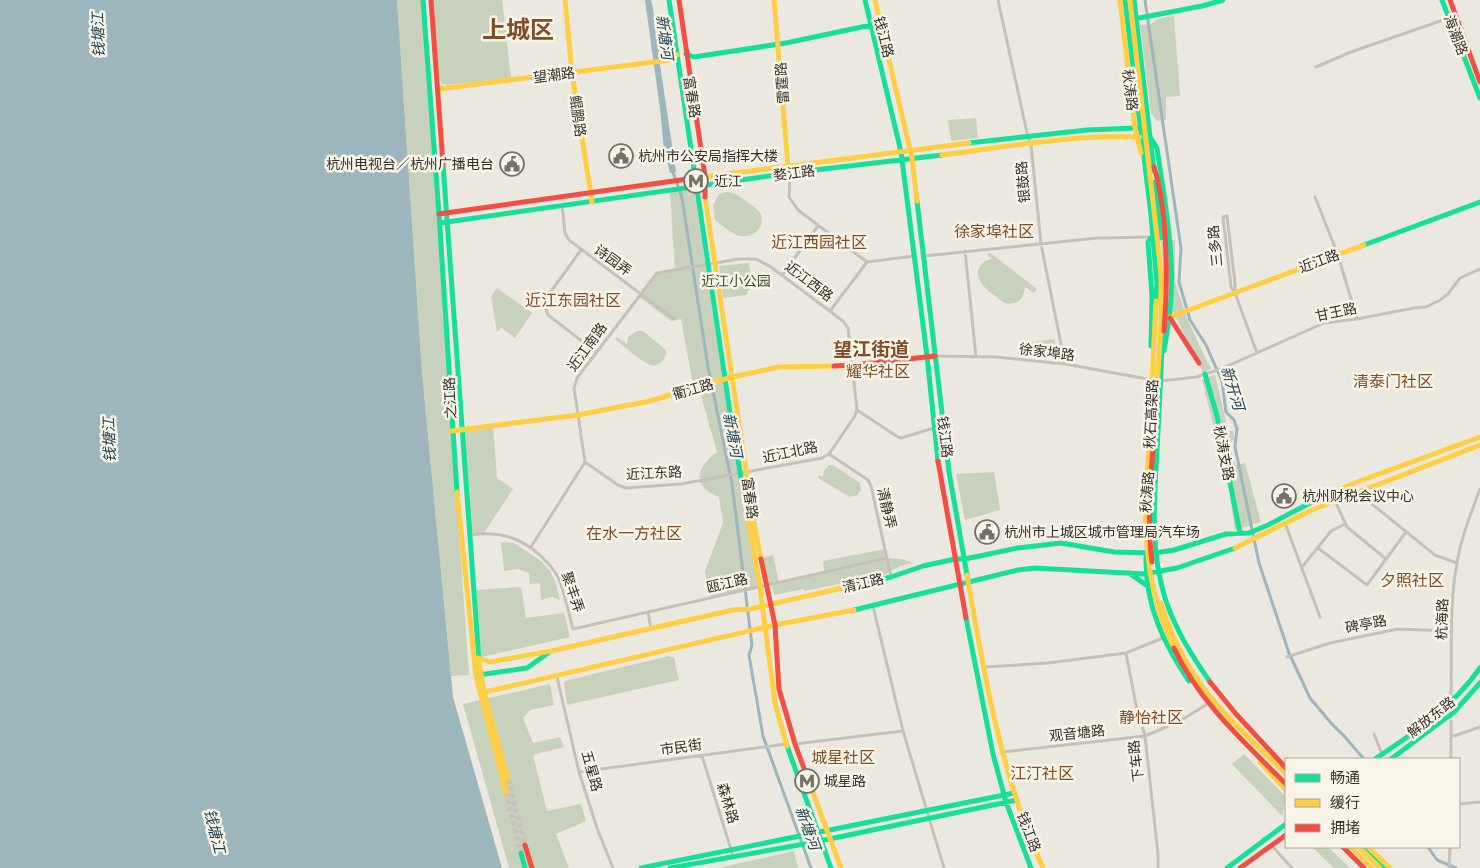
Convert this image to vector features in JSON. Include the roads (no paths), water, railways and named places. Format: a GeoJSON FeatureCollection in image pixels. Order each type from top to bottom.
{"type":"FeatureCollection","features":[{"type":"Feature","properties":{"kind":"main road","name":"之江路"},"geometry":{"type":"LineString","coordinates":[[423,0],[440,223],[460,535],[478,675],[506,792]]}},
{"type":"Feature","properties":{"kind":"main road","name":"之江路"},"geometry":{"type":"LineString","coordinates":[[431,0],[448,222],[478,675]]}},
{"type":"Feature","properties":{"kind":"main road","name":"鲲鹏路"},"geometry":{"type":"LineString","coordinates":[[565,0],[572,73],[592,202]]}},
{"type":"Feature","properties":{"kind":"main road","name":"富春路"},"geometry":{"type":"LineString","coordinates":[[669,0],[695,178],[732,377],[744,472]]}},
{"type":"Feature","properties":{"kind":"main road","name":"富春路"},"geometry":{"type":"LineString","coordinates":[[679,0],[704,176],[726,380],[754,524],[763,586],[775,625],[780,689],[795,744],[841,868]]}},
{"type":"Feature","properties":{"kind":"main road","name":"雷霆路"},"geometry":{"type":"LineString","coordinates":[[774,0],[788,166]]}},
{"type":"Feature","properties":{"kind":"main road","name":"钱江路"},"geometry":{"type":"LineString","coordinates":[[864,0],[901,152],[940,476],[955,559],[993,754],[1006,802],[1032,868]]}},
{"type":"Feature","properties":{"kind":"main road","name":"钱江路"},"geometry":{"type":"LineString","coordinates":[[875,0],[911,150],[949,472],[996,731],[1016,800],[1042,868]]}},
{"type":"Feature","properties":{"kind":"main road","name":"秋涛路"},"geometry":{"type":"LineString","coordinates":[[1120,0],[1135,128],[1138,137],[1156,261],[1155,381],[1151,454],[1144,510],[1144,535],[1147,553],[1144,574],[1163,638],[1176,663],[1206,705],[1285,789]]}},
{"type":"Feature","properties":{"kind":"main road","name":"秋石高架路"},"geometry":{"type":"LineString","coordinates":[[1125,0],[1156,272],[1156,325],[1147,481],[1146,547],[1152,584],[1160,615],[1181,663],[1204,698],[1285,783]]}},
{"type":"Feature","properties":{"kind":"main road","name":"秋涛路"},"geometry":{"type":"LineString","coordinates":[[1132,0],[1154,167],[1167,317],[1162,356],[1154,509],[1155,553],[1170,615],[1204,676],[1285,767]]}},
{"type":"Feature","properties":{"kind":"main road","name":"秋石高架路"},"geometry":{"type":"LineString","coordinates":[[1132,0],[1161,272],[1161,318],[1150,506],[1150,546],[1157,590],[1170,630],[1189,668],[1210,699],[1285,773]]}},
{"type":"Feature","properties":{"kind":"main road"},"geometry":{"type":"LineString","coordinates":[[1122,21],[1202,6],[1223,0]]}},
{"type":"Feature","properties":{"kind":"main road","name":"海潮路"},"geometry":{"type":"LineString","coordinates":[[1442,0],[1480,98]]}},
{"type":"Feature","properties":{"kind":"main road","name":"海潮路"},"geometry":{"type":"LineString","coordinates":[[1450,0],[1480,82]]}},
{"type":"Feature","properties":{"kind":"main road"},"geometry":{"type":"LineString","coordinates":[[686,54],[694,57],[779,45],[871,25]]}},
{"type":"Feature","properties":{"kind":"main road"},"geometry":{"type":"LineString","coordinates":[[668,60],[676,54]]}},
{"type":"Feature","properties":{"kind":"main road"},"geometry":{"type":"LineString","coordinates":[[687,63],[694,57]]}},
{"type":"Feature","properties":{"kind":"main road","name":"望潮路"},"geometry":{"type":"LineString","coordinates":[[438,89],[668,60]]}},
{"type":"Feature","properties":{"kind":"main road"},"geometry":{"type":"LineString","coordinates":[[668,60],[678,64]]}},
{"type":"Feature","properties":{"kind":"main road","name":"婺江路"},"geometry":{"type":"LineString","coordinates":[[439,214],[704,176],[911,150],[1087,130],[1148,128]]}},
{"type":"Feature","properties":{"kind":"main road","name":"婺江路"},"geometry":{"type":"LineString","coordinates":[[440,223],[790,173],[912,158],[1076,139],[1120,136],[1150,137]]}},
{"type":"Feature","properties":{"kind":"main road"},"geometry":{"type":"LineString","coordinates":[[1150,137],[1158,148],[1169,237],[1172,286],[1167,317],[1199,363]]}},
{"type":"Feature","properties":{"kind":"main road"},"geometry":{"type":"LineString","coordinates":[[1154,167],[1162,213],[1167,302],[1154,455]]}},
{"type":"Feature","properties":{"kind":"main road","name":"近江路"},"geometry":{"type":"LineString","coordinates":[[1157,317],[1167,317],[1182,313],[1480,202]]}},
{"type":"Feature","properties":{"kind":"main road"},"geometry":{"type":"LineString","coordinates":[[1147,481],[1151,288],[1148,242],[1152,237]]}},
{"type":"Feature","properties":{"kind":"main road","name":"衢江路"},"geometry":{"type":"LineString","coordinates":[[452,431],[578,415],[650,401],[732,377],[779,367],[853,365],[935,356]]}},
{"type":"Feature","properties":{"kind":"main road","name":"秋涛支路"},"geometry":{"type":"LineString","coordinates":[[1205,374],[1217,416],[1240,533]]}},
{"type":"Feature","properties":{"kind":"main road"},"geometry":{"type":"LineString","coordinates":[[1269,527],[1319,498],[1417,459],[1480,437]]}},
{"type":"Feature","properties":{"kind":"main road"},"geometry":{"type":"LineString","coordinates":[[1269,527],[1285,523],[1335,501],[1418,470],[1480,444]]}},
{"type":"Feature","properties":{"kind":"main road","name":"清江路"},"geometry":{"type":"LineString","coordinates":[[478,658],[490,662],[551,651],[891,577],[923,566],[955,559],[965,560],[1018,548],[1061,543],[1114,552],[1155,553],[1174,550],[1226,534],[1249,533],[1269,527]]}},
{"type":"Feature","properties":{"kind":"main road","name":"清江路"},"geometry":{"type":"LineString","coordinates":[[482,693],[775,625],[873,606],[1018,570],[1035,568],[1144,574],[1159,572],[1177,568],[1232,548],[1250,540],[1269,527]]}},
{"type":"Feature","properties":{"kind":"main road"},"geometry":{"type":"LineString","coordinates":[[1129,573],[1147,585]]}},
{"type":"Feature","properties":{"kind":"main road","name":"富春路"},"geometry":{"type":"LineString","coordinates":[[763,586],[762,606],[775,704],[786,744],[820,832],[831,868]]}},
{"type":"Feature","properties":{"kind":"main road"},"geometry":{"type":"LineString","coordinates":[[478,675],[527,668],[551,651]]}},
{"type":"Feature","properties":{"kind":"main road","name":"解放东路"},"geometry":{"type":"LineString","coordinates":[[1377,758],[1433,718],[1468,686],[1480,668]]}},
{"type":"Feature","properties":{"kind":"main road","name":"解放东路"},"geometry":{"type":"LineString","coordinates":[[1392,758],[1454,712],[1480,683]]}},
{"type":"Feature","properties":{"kind":"main road","name":"之江路"},"geometry":{"type":"LineString","coordinates":[[482,693],[508,779]]}},
{"type":"Feature","properties":{"kind":"main road"},"geometry":{"type":"LineString","coordinates":[[670,868],[794,837],[1014,793]]}},
{"type":"Feature","properties":{"kind":"main road"},"geometry":{"type":"LineString","coordinates":[[640,868],[810,843],[821,839],[1016,800]]}},
{"type":"Feature","properties":{"kind":"main road"},"geometry":{"type":"LineString","coordinates":[[1227,868],[1285,825]]}},
{"type":"Feature","properties":{"kind":"main road"},"geometry":{"type":"LineString","coordinates":[[1240,868],[1285,837]]}},
{"type":"Feature","properties":{"kind":"main road"},"geometry":{"type":"LineString","coordinates":[[525,845],[532,868]]}},
{"type":"Feature","properties":{"kind":"main road"},"geometry":{"type":"LineString","coordinates":[[1342,848],[1362,868]]}},
{"type":"Feature","properties":{"kind":"main road"},"geometry":{"type":"LineString","coordinates":[[1353,848],[1372,868]]}},
{"type":"Feature","properties":{"kind":"main road"},"geometry":{"type":"LineString","coordinates":[[1360,848],[1380,868]]}},
{"type":"Feature","properties":{"kind":"main road"},"geometry":{"type":"LineString","coordinates":[[1364,848],[1386,868]]}},
{"type":"Feature","properties":{"kind":"main road"},"geometry":{"type":"LineString","coordinates":[[1369,848],[1390,868]]}},
{"type":"Feature","properties":{"kind":"main road"},"geometry":{"type":"LineString","coordinates":[[521,853],[525,868]]}},
{"type":"Feature","properties":{"kind":"street","name":"银鼓路"},"geometry":{"type":"LineString","coordinates":[[998,0],[1031,145],[1041,244],[1064,364]]}},
{"type":"Feature","properties":{"kind":"street"},"geometry":{"type":"LineString","coordinates":[[1201,0],[1202,6]]}},
{"type":"Feature","properties":{"kind":"street"},"geometry":{"type":"LineString","coordinates":[[1316,67],[1351,52],[1450,18]]}},
{"type":"Feature","properties":{"kind":"street"},"geometry":{"type":"LineString","coordinates":[[790,173],[790,196],[798,210],[867,262],[914,256]]}},
{"type":"Feature","properties":{"kind":"street"},"geometry":{"type":"LineString","coordinates":[[1315,197],[1338,255],[1357,319]]}},
{"type":"Feature","properties":{"kind":"street","name":"诗园弄"},"geometry":{"type":"LineString","coordinates":[[562,205],[565,233],[569,240],[674,319]]}},
{"type":"Feature","properties":{"kind":"street","name":"三多路"},"geometry":{"type":"LineString","coordinates":[[1235,293],[1227,216],[1223,217],[1231,287],[1235,293],[1257,353]]}},
{"type":"Feature","properties":{"kind":"street"},"geometry":{"type":"LineString","coordinates":[[782,275],[818,226]]}},
{"type":"Feature","properties":{"kind":"street"},"geometry":{"type":"LineString","coordinates":[[925,256],[1096,238],[1169,237]]}},
{"type":"Feature","properties":{"kind":"street"},"geometry":{"type":"LineString","coordinates":[[582,250],[547,296],[544,303],[548,315],[596,352]]}},
{"type":"Feature","properties":{"kind":"street"},"geometry":{"type":"LineString","coordinates":[[965,251],[976,357]]}},
{"type":"Feature","properties":{"kind":"street","name":"近江西路"},"geometry":{"type":"LineString","coordinates":[[712,264],[756,259],[782,275],[830,311],[848,328],[853,365]]}},
{"type":"Feature","properties":{"kind":"street"},"geometry":{"type":"LineString","coordinates":[[830,311],[867,262]]}},
{"type":"Feature","properties":{"kind":"street","name":"近江南路"},"geometry":{"type":"LineString","coordinates":[[578,415],[574,388],[577,378],[657,273],[712,264]]}},
{"type":"Feature","properties":{"kind":"street","name":"甘王路"},"geometry":{"type":"LineString","coordinates":[[1161,382],[1213,372],[1324,323],[1357,319],[1397,310],[1426,307],[1448,294],[1460,278],[1480,269]]}},
{"type":"Feature","properties":{"kind":"street","name":"徐家埠路"},"geometry":{"type":"LineString","coordinates":[[935,356],[976,357],[1064,364],[1155,381]]}},
{"type":"Feature","properties":{"kind":"street"},"geometry":{"type":"LineString","coordinates":[[853,365],[857,410],[902,438],[934,428]]}},
{"type":"Feature","properties":{"kind":"street","name":"近江北路"},"geometry":{"type":"LineString","coordinates":[[744,472],[822,458],[829,454],[855,416],[857,410]]}},
{"type":"Feature","properties":{"kind":"street"},"geometry":{"type":"LineString","coordinates":[[531,547],[585,462],[578,415]]}},
{"type":"Feature","properties":{"kind":"street","name":"清静弄"},"geometry":{"type":"LineString","coordinates":[[829,454],[868,480],[873,492],[891,577]]}},
{"type":"Feature","properties":{"kind":"street","name":"近江东路"},"geometry":{"type":"LineString","coordinates":[[585,462],[618,485],[626,488],[681,484],[744,472]]}},
{"type":"Feature","properties":{"kind":"street"},"geometry":{"type":"LineString","coordinates":[[1367,489],[1372,504],[1406,532],[1435,555],[1457,562]]}},
{"type":"Feature","properties":{"kind":"street","name":"杭海路"},"geometry":{"type":"LineString","coordinates":[[1451,694],[1453,600],[1457,562],[1480,489]]}},
{"type":"Feature","properties":{"kind":"street"},"geometry":{"type":"LineString","coordinates":[[1335,501],[1347,527],[1386,559]]}},
{"type":"Feature","properties":{"kind":"street"},"geometry":{"type":"LineString","coordinates":[[1285,523],[1320,617]]}},
{"type":"Feature","properties":{"kind":"street"},"geometry":{"type":"LineString","coordinates":[[1302,568],[1331,531],[1345,524]]}},
{"type":"Feature","properties":{"kind":"street","name":"聚丰弄"},"geometry":{"type":"LineString","coordinates":[[469,535],[484,532],[514,538],[531,547],[548,563],[557,575],[565,597],[572,629]]}},
{"type":"Feature","properties":{"kind":"street"},"geometry":{"type":"LineString","coordinates":[[1318,548],[1367,586],[1406,532]]}},
{"type":"Feature","properties":{"kind":"street","name":"瓯江路"},"geometry":{"type":"LineString","coordinates":[[572,629],[887,558]]}},
{"type":"Feature","properties":{"kind":"street"},"geometry":{"type":"LineString","coordinates":[[873,606],[903,731],[944,868]]}},
{"type":"Feature","properties":{"kind":"street"},"geometry":{"type":"LineString","coordinates":[[648,613],[651,628]]}},
{"type":"Feature","properties":{"kind":"street","name":"碑亭路"},"geometry":{"type":"LineString","coordinates":[[1287,657],[1330,642],[1398,630],[1452,631]]}},
{"type":"Feature","properties":{"kind":"street"},"geometry":{"type":"LineString","coordinates":[[985,668],[1048,663],[1126,653],[1163,638]]}},
{"type":"Feature","properties":{"kind":"street","name":"下车路"},"geometry":{"type":"LineString","coordinates":[[1126,653],[1136,705],[1145,736],[1158,868]]}},
{"type":"Feature","properties":{"kind":"street","name":"五星路"},"geometry":{"type":"LineString","coordinates":[[557,677],[579,772],[597,828],[613,868]]}},
{"type":"Feature","properties":{"kind":"street","name":"观音塘路"},"geometry":{"type":"LineString","coordinates":[[1002,752],[1145,736],[1180,721],[1206,705]]}},
{"type":"Feature","properties":{"kind":"street"},"geometry":{"type":"LineString","coordinates":[[1451,723],[1451,758]]}},
{"type":"Feature","properties":{"kind":"street"},"geometry":{"type":"LineString","coordinates":[[1454,736],[1480,727]]}},
{"type":"Feature","properties":{"kind":"street"},"geometry":{"type":"LineString","coordinates":[[795,744],[903,731]]}},
{"type":"Feature","properties":{"kind":"street"},"geometry":{"type":"LineString","coordinates":[[1374,734],[1382,754]]}},
{"type":"Feature","properties":{"kind":"street","name":"市民街"},"geometry":{"type":"LineString","coordinates":[[579,772],[786,744]]}},
{"type":"Feature","properties":{"kind":"street","name":"森林路"},"geometry":{"type":"LineString","coordinates":[[702,756],[732,853]]}},
{"type":"Feature","properties":{"kind":"street"},"geometry":{"type":"LineString","coordinates":[[1460,804],[1480,802]]}},
{"type":"Feature","properties":{"kind":"street"},"geometry":{"type":"LineString","coordinates":[[1272,846],[1292,868]]}},
{"type":"Feature","properties":{"kind":"street"},"geometry":{"type":"LineString","coordinates":[[1449,868],[1450,848]]}},
{"type":"Feature","properties":{"kind":"water","name":"钱塘江"},"geometry":{"type":"Polygon","coordinates":[[[0,0],[397,0],[422,373],[453,697],[502,868],[0,868],[0,0]]]}},
{"type":"Feature","properties":{"kind":"water"},"geometry":{"type":"Polygon","coordinates":[[[645,0],[651,0],[653,11],[676,172],[670,173],[664,149],[645,0]]]}},
{"type":"Feature","properties":{"kind":"waterway","name":"新开河"},"geometry":{"type":"LineString","coordinates":[[1145,0],[1181,248],[1179,282],[1190,320],[1206,345],[1222,381],[1226,412],[1234,420],[1237,429],[1235,447],[1259,563],[1289,653],[1310,698],[1363,758]]}},
{"type":"Feature","properties":{"kind":"waterway","name":"新塘河"},"geometry":{"type":"LineString","coordinates":[[672,169],[682,198],[708,367],[732,484],[752,645],[749,655],[763,736],[811,868]]}},
{"type":"Feature","properties":{"kind":"waterway","name":"新开河"},"geometry":{"type":"LineString","coordinates":[[1429,848],[1437,860],[1456,868]]}},
{"type":"Feature","properties":{"kind":"tunnel"},"geometry":{"type":"LineString","coordinates":[[1451,694],[1451,723]]}},
{"type":"Feature","properties":{"kind":"tunnel"},"geometry":{"type":"LineString","coordinates":[[508,779],[525,845]]}},
{"type":"Feature","properties":{"kind":"tunnel"},"geometry":{"type":"LineString","coordinates":[[506,792],[521,853]]}},
{"type":"Feature","properties":{"kind":"place","name":"杭州市公安局指挥大楼"},"geometry":{"type":"Point","coordinates":[621,156]}},
{"type":"Feature","properties":{"kind":"place","name":"杭州电视台／杭州广播电台"},"geometry":{"type":"Point","coordinates":[512,164]}},
{"type":"Feature","properties":{"kind":"place","name":"近江"},"geometry":{"type":"Point","coordinates":[696,181]}},
{"type":"Feature","properties":{"kind":"place","name":"杭州财税会议中心"},"geometry":{"type":"Point","coordinates":[1284,496]}},
{"type":"Feature","properties":{"kind":"place","name":"杭州市上城区城市管理局汽车场"},"geometry":{"type":"Point","coordinates":[987,532]}},
{"type":"Feature","properties":{"kind":"place","name":"城星路"},"geometry":{"type":"Point","coordinates":[807,781]}},
{"type":"Feature","properties":{"kind":"district","name":"上城区"},"geometry":{"type":"Point","coordinates":[518,29]}},
{"type":"Feature","properties":{"kind":"district","name":"徐家埠社区"},"geometry":{"type":"Point","coordinates":[994,231]}},
{"type":"Feature","properties":{"kind":"district","name":"近江西园社区"},"geometry":{"type":"Point","coordinates":[819,242]}},
{"type":"Feature","properties":{"kind":"district","name":"近江东园社区"},"geometry":{"type":"Point","coordinates":[573,300]}},
{"type":"Feature","properties":{"kind":"district","name":"望江街道"},"geometry":{"type":"Point","coordinates":[871,349]}},
{"type":"Feature","properties":{"kind":"district","name":"耀华社区"},"geometry":{"type":"Point","coordinates":[878,371]}},
{"type":"Feature","properties":{"kind":"district","name":"清泰门社区"},"geometry":{"type":"Point","coordinates":[1393,381]}},
{"type":"Feature","properties":{"kind":"district","name":"在水一方社区"},"geometry":{"type":"Point","coordinates":[634,533]}},
{"type":"Feature","properties":{"kind":"district","name":"夕照社区"},"geometry":{"type":"Point","coordinates":[1412,580]}},
{"type":"Feature","properties":{"kind":"district","name":"静怡社区"},"geometry":{"type":"Point","coordinates":[1151,717]}},
{"type":"Feature","properties":{"kind":"district","name":"城星社区"},"geometry":{"type":"Point","coordinates":[843,757]}},
{"type":"Feature","properties":{"kind":"district","name":"江汀社区"},"geometry":{"type":"Point","coordinates":[1042,773]}},
{"type":"Feature","properties":{"kind":"park label","name":"近江小公园"},"geometry":{"type":"Point","coordinates":[736,281]}}]}
